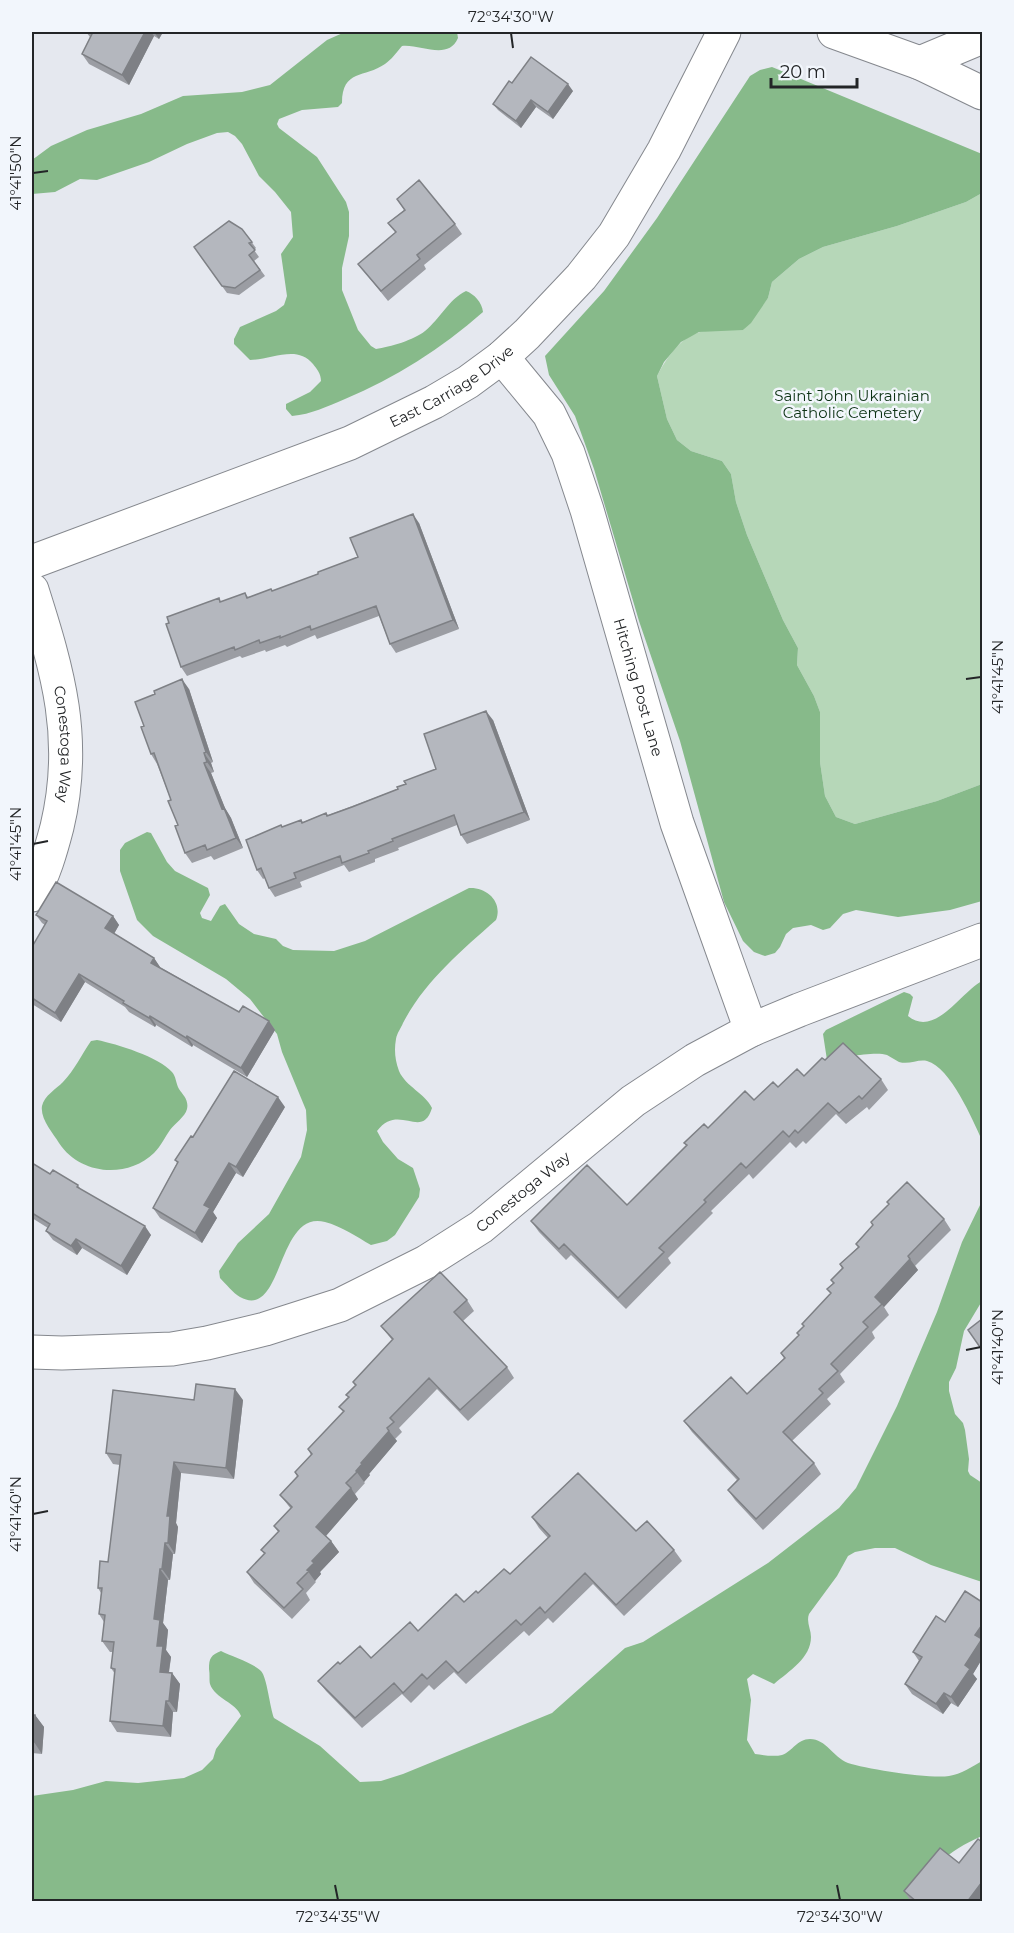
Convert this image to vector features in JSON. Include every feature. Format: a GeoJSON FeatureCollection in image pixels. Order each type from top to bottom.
{"type":"FeatureCollection","features":[{"type":"Feature","properties":{"kind":"street","name":"East Carriage Drive"},"geometry":{"type":"LineString","coordinates":[[32,562],[350,443],[434,402],[468,382],[502,357],[581,277],[614,235],[664,150],[724,32]]}},
{"type":"Feature","properties":{"kind":"street"},"geometry":{"type":"LineString","coordinates":[[834,32],[920,63],[982,93]]}},
{"type":"Feature","properties":{"kind":"street"},"geometry":{"type":"LineString","coordinates":[[920,63],[982,37]]}},
{"type":"Feature","properties":{"kind":"street","name":"Hitching Post Lane"},"geometry":{"type":"LineString","coordinates":[[502,357],[549,414],[568,453],[677,822],[751,1030]]}},
{"type":"Feature","properties":{"kind":"street","name":"Conestoga Way"},"geometry":{"type":"LineString","coordinates":[[32,590],[53,657],[61,693],[67,744],[62,804],[52,846],[32,895]]}},
{"type":"Feature","properties":{"kind":"street","name":"Conestoga Way"},"geometry":{"type":"LineString","coordinates":[[32,1352],[97,1353],[172,1349],[255,1331],[340,1305],[426,1262],[481,1227],[633,1101],[695,1060],[751,1030],[982,940]]}},
{"type":"Feature","properties":{"kind":"green space"},"geometry":{"type":"Polygon","coordinates":[[[345,32],[457,32],[458,38],[454,45],[441,50],[402,46],[385,64],[350,79],[343,92],[342,103],[338,107],[302,110],[279,119],[277,124],[279,128],[317,157],[346,202],[349,212],[349,236],[342,268],[342,290],[358,330],[376,349],[402,343],[425,331],[454,299],[466,291],[477,299],[483,312],[434,350],[382,382],[325,407],[292,416],[286,409],[286,404],[310,392],[321,381],[320,374],[313,364],[307,358],[292,354],[250,360],[234,344],[240,327],[284,305],[287,296],[281,254],[293,237],[291,212],[259,176],[242,144],[235,136],[228,132],[217,133],[149,162],[97,180],[80,179],[55,192],[32,194],[32,160],[51,146],[87,130],[141,114],[183,96],[242,92],[270,85],[327,40],[345,32]]]}},
{"type":"Feature","properties":{"kind":"green space"},"geometry":{"type":"Polygon","coordinates":[[[772,67],[982,154],[982,193],[966,202],[897,226],[823,247],[799,259],[772,282],[768,298],[751,323],[743,330],[699,332],[681,342],[664,362],[657,376],[667,419],[677,440],[691,451],[722,461],[731,474],[736,502],[747,535],[783,620],[798,648],[797,665],[820,712],[820,762],[825,796],[836,817],[855,824],[937,801],[982,784],[982,901],[950,910],[898,917],[856,910],[843,914],[830,928],[823,930],[811,925],[793,928],[786,934],[775,953],[765,956],[754,952],[743,941],[724,902],[680,741],[639,621],[594,469],[575,416],[549,375],[545,356],[604,291],[657,218],[750,76],[772,67]]]}},
{"type":"Feature","properties":{"kind":"green space","name":"Saint John Ukrainian Catholic Cemetery"},"geometry":{"type":"Polygon","coordinates":[[[982,193],[982,784],[937,801],[855,824],[836,817],[825,796],[820,762],[820,712],[797,665],[798,648],[783,620],[747,535],[736,502],[731,474],[722,461],[691,451],[677,440],[667,419],[657,376],[674,349],[693,335],[710,330],[743,330],[768,298],[772,282],[799,259],[823,247],[897,226],[966,202],[982,193]]]}},
{"type":"Feature","properties":{"kind":"green space"},"geometry":{"type":"Polygon","coordinates":[[[147,832],[151,833],[167,862],[175,871],[208,888],[210,895],[200,913],[202,918],[211,921],[220,906],[225,904],[239,924],[254,934],[276,939],[283,946],[293,950],[334,951],[365,941],[469,888],[476,888],[487,893],[497,907],[496,920],[433,980],[412,1008],[397,1037],[395,1055],[399,1071],[432,1108],[428,1117],[422,1121],[393,1120],[385,1123],[377,1131],[383,1142],[398,1159],[413,1168],[420,1189],[419,1197],[395,1235],[387,1241],[371,1245],[331,1224],[309,1222],[297,1232],[288,1246],[265,1294],[254,1300],[240,1297],[235,1293],[220,1278],[219,1271],[238,1243],[269,1214],[301,1157],[307,1130],[306,1110],[277,1034],[250,999],[226,979],[153,936],[137,920],[120,871],[120,850],[125,843],[147,832]]]}},
{"type":"Feature","properties":{"kind":"green space"},"geometry":{"type":"Polygon","coordinates":[[[982,981],[982,1140],[960,1095],[944,1073],[927,1061],[899,1062],[882,1054],[827,1060],[823,1034],[826,1030],[904,992],[913,997],[908,1016],[918,1021],[928,1021],[947,1011],[982,981]]]}},
{"type":"Feature","properties":{"kind":"green space"},"geometry":{"type":"Polygon","coordinates":[[[97,1040],[137,1052],[166,1066],[173,1074],[187,1103],[184,1115],[154,1153],[131,1167],[118,1170],[91,1167],[68,1154],[48,1126],[42,1111],[45,1099],[67,1078],[91,1041],[97,1040]]]}},
{"type":"Feature","properties":{"kind":"green space"},"geometry":{"type":"Polygon","coordinates":[[[982,1201],[982,1301],[964,1331],[956,1368],[949,1382],[949,1391],[955,1414],[963,1423],[965,1430],[969,1459],[968,1471],[982,1483],[982,1582],[931,1565],[895,1548],[875,1548],[855,1552],[848,1556],[837,1576],[809,1614],[810,1645],[803,1658],[774,1684],[753,1674],[747,1679],[751,1700],[747,1740],[755,1754],[782,1755],[798,1743],[810,1739],[821,1742],[848,1763],[898,1773],[940,1777],[958,1774],[982,1761],[982,1836],[958,1848],[940,1862],[924,1879],[909,1901],[32,1902],[32,1796],[73,1790],[106,1781],[138,1783],[184,1778],[202,1770],[213,1759],[216,1749],[241,1716],[235,1707],[216,1693],[210,1684],[209,1662],[211,1657],[218,1652],[221,1651],[247,1662],[261,1671],[274,1718],[320,1746],[360,1782],[381,1781],[552,1713],[625,1648],[643,1642],[768,1563],[839,1508],[856,1488],[897,1406],[937,1312],[962,1242],[982,1201]]]}},
{"type":"Feature","properties":{"kind":"building"},"geometry":{"type":"Polygon","coordinates":[[[93,32],[145,32],[122,75],[82,54],[93,32]]]}},
{"type":"Feature","properties":{"kind":"building"},"geometry":{"type":"Polygon","coordinates":[[[531,57],[568,84],[548,112],[531,100],[516,121],[493,104],[509,81],[512,83],[531,57]]]}},
{"type":"Feature","properties":{"kind":"building"},"geometry":{"type":"Polygon","coordinates":[[[419,180],[455,224],[417,255],[420,259],[381,291],[358,264],[396,232],[388,223],[405,210],[397,199],[419,180]]]}},
{"type":"Feature","properties":{"kind":"building"},"geometry":{"type":"Polygon","coordinates":[[[229,221],[242,229],[252,242],[249,243],[255,250],[249,255],[260,270],[235,288],[222,286],[194,247],[229,221]]]}},
{"type":"Feature","properties":{"kind":"building"},"geometry":{"type":"Polygon","coordinates":[[[413,514],[453,620],[390,644],[376,606],[311,630],[310,626],[280,638],[280,636],[260,643],[259,640],[235,650],[234,647],[181,667],[166,624],[169,623],[167,617],[219,598],[220,602],[245,593],[247,598],[318,574],[318,572],[358,557],[350,538],[413,514]]]}},
{"type":"Feature","properties":{"kind":"building"},"geometry":{"type":"Polygon","coordinates":[[[182,679],[206,752],[204,753],[207,762],[204,763],[236,838],[207,850],[205,845],[185,853],[175,826],[178,825],[168,801],[171,800],[154,753],[151,754],[141,727],[144,726],[135,702],[182,679]]]}},
{"type":"Feature","properties":{"kind":"building"},"geometry":{"type":"Polygon","coordinates":[[[486,711],[524,812],[461,835],[454,815],[392,839],[393,841],[368,851],[369,853],[342,863],[340,856],[294,873],[296,878],[269,888],[261,868],[257,870],[246,840],[281,825],[282,827],[301,820],[302,823],[326,813],[327,816],[352,807],[398,789],[397,787],[406,784],[404,781],[436,769],[424,734],[486,711]]]}},
{"type":"Feature","properties":{"kind":"building"},"geometry":{"type":"Polygon","coordinates":[[[56,882],[113,916],[105,928],[154,958],[151,963],[239,1012],[243,1006],[269,1021],[241,1068],[187,1036],[186,1038],[123,1003],[124,1001],[79,974],[55,1013],[32,998],[32,947],[47,921],[36,915],[56,882]]]}},
{"type":"Feature","properties":{"kind":"building"},"geometry":{"type":"Polygon","coordinates":[[[843,1043],[881,1079],[862,1099],[859,1096],[839,1113],[828,1103],[798,1133],[795,1130],[789,1137],[783,1131],[746,1168],[741,1163],[704,1200],[706,1202],[659,1248],[664,1252],[618,1298],[564,1244],[559,1249],[531,1221],[587,1165],[627,1205],[687,1145],[684,1143],[704,1124],[708,1128],[745,1091],[754,1100],[773,1082],[778,1087],[797,1069],[804,1076],[822,1058],[825,1060],[843,1043]]]}},
{"type":"Feature","properties":{"kind":"building"},"geometry":{"type":"Polygon","coordinates":[[[234,1071],[278,1097],[236,1167],[229,1163],[204,1205],[210,1208],[195,1233],[153,1208],[178,1162],[175,1160],[191,1136],[193,1137],[234,1071]]]}},
{"type":"Feature","properties":{"kind":"building"},"geometry":{"type":"Polygon","coordinates":[[[32,1163],[50,1174],[53,1170],[78,1185],[77,1187],[145,1226],[121,1266],[76,1239],[71,1246],[46,1231],[50,1224],[32,1213],[32,1163]]]}},
{"type":"Feature","properties":{"kind":"building"},"geometry":{"type":"Polygon","coordinates":[[[907,1182],[944,1219],[908,1256],[910,1259],[875,1297],[882,1304],[863,1322],[868,1327],[831,1364],[838,1371],[819,1389],[823,1393],[783,1432],[814,1463],[756,1519],[728,1490],[739,1479],[684,1421],[731,1377],[747,1394],[785,1358],[781,1353],[799,1335],[797,1333],[804,1326],[802,1324],[831,1293],[827,1289],[834,1283],[831,1280],[843,1268],[840,1264],[859,1247],[856,1244],[873,1225],[871,1222],[907,1182]]]}},
{"type":"Feature","properties":{"kind":"building"},"geometry":{"type":"Polygon","coordinates":[[[440,1272],[467,1300],[454,1312],[507,1367],[460,1410],[429,1378],[390,1418],[394,1422],[387,1428],[389,1431],[346,1483],[351,1488],[316,1527],[331,1541],[312,1561],[314,1563],[307,1570],[309,1571],[297,1583],[303,1589],[284,1608],[247,1572],[265,1553],[261,1550],[279,1531],[274,1526],[292,1507],[280,1495],[298,1476],[295,1472],[312,1454],[308,1449],[344,1411],[339,1407],[356,1385],[353,1382],[393,1339],[381,1326],[440,1272]]]}},
{"type":"Feature","properties":{"kind":"building"},"geometry":{"type":"Polygon","coordinates":[[[982,1319],[982,1350],[968,1330],[982,1319]]]}},
{"type":"Feature","properties":{"kind":"building"},"geometry":{"type":"Polygon","coordinates":[[[196,1384],[235,1389],[226,1468],[174,1462],[167,1516],[170,1516],[168,1543],[165,1543],[162,1569],[160,1569],[154,1619],[160,1620],[157,1646],[163,1646],[160,1672],[172,1673],[163,1726],[110,1721],[115,1669],[111,1668],[114,1642],[102,1641],[105,1615],[99,1614],[102,1588],[98,1588],[100,1561],[108,1562],[121,1455],[106,1453],[113,1390],[194,1400],[196,1384]]]}},
{"type":"Feature","properties":{"kind":"building"},"geometry":{"type":"Polygon","coordinates":[[[578,1473],[636,1531],[647,1521],[674,1550],[616,1605],[585,1573],[545,1613],[540,1607],[521,1625],[516,1620],[458,1673],[446,1661],[427,1679],[422,1674],[403,1693],[394,1683],[355,1718],[318,1681],[360,1646],[371,1658],[410,1622],[418,1631],[456,1594],[464,1602],[476,1591],[478,1593],[504,1569],[510,1574],[550,1536],[532,1517],[578,1473]]]}},
{"type":"Feature","properties":{"kind":"building"},"geometry":{"type":"Polygon","coordinates":[[[965,1591],[982,1602],[982,1625],[975,1635],[982,1639],[965,1665],[970,1669],[951,1697],[944,1693],[936,1704],[905,1684],[922,1657],[913,1652],[936,1616],[945,1622],[965,1591]]]}},
{"type":"Feature","properties":{"kind":"building"},"geometry":{"type":"Polygon","coordinates":[[[32,1715],[35,1715],[34,1742],[32,1742],[32,1715]]]}},
{"type":"Feature","properties":{"kind":"building"},"geometry":{"type":"Polygon","coordinates":[[[978,1839],[982,1842],[982,1882],[967,1902],[917,1902],[904,1891],[940,1848],[959,1863],[978,1839]]]}}]}
